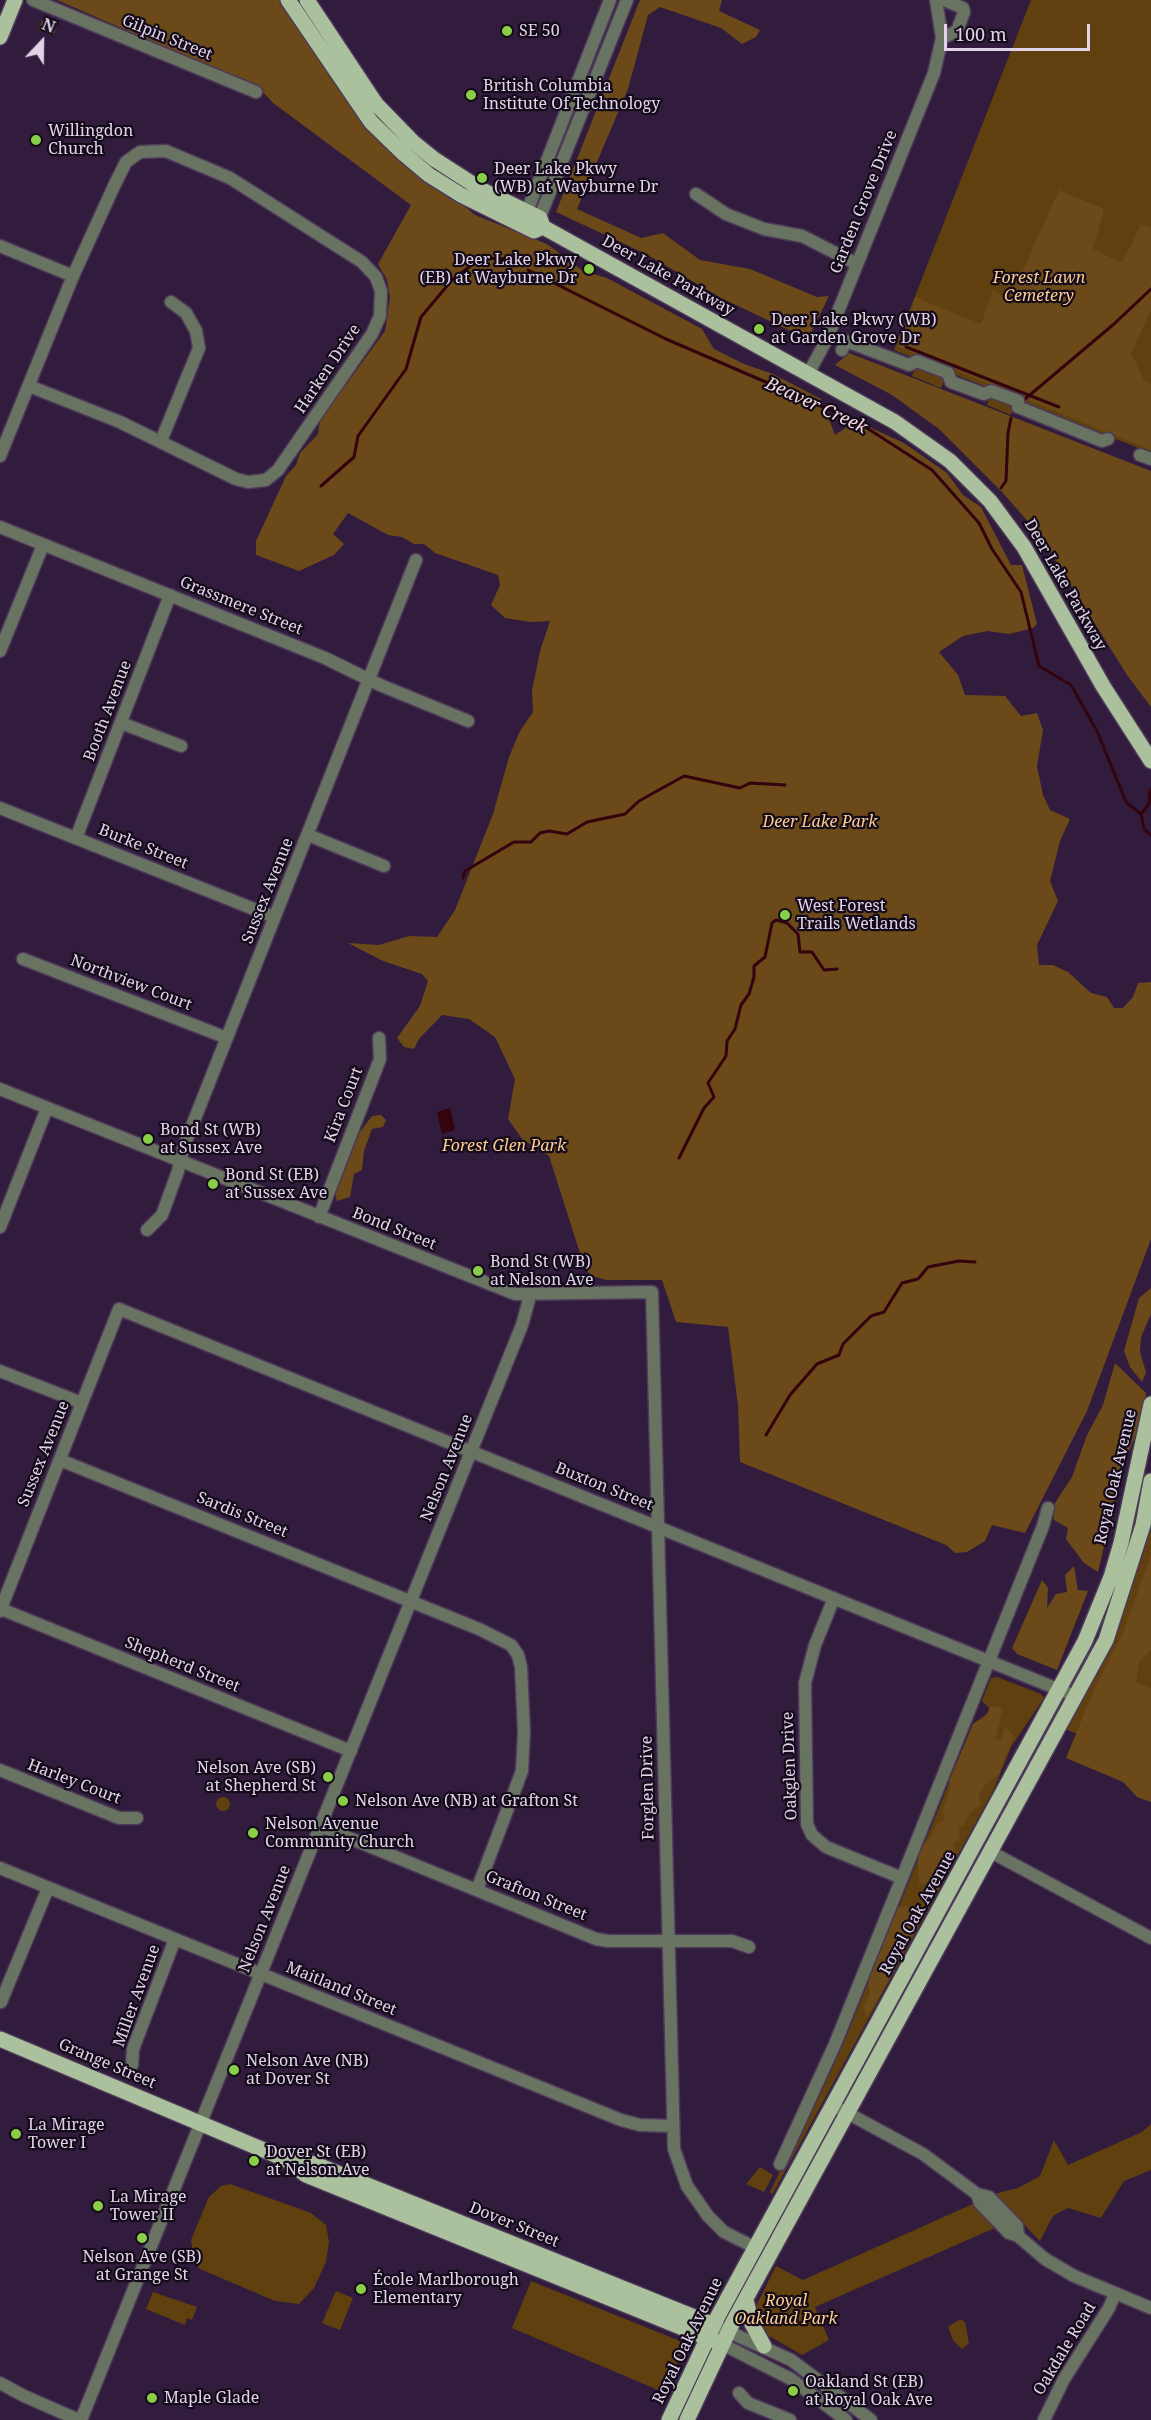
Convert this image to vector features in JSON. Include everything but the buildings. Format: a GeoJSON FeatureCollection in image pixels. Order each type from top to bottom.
{"type":"FeatureCollection","features":[{"type":"Feature","properties":{"kind":"main road"},"geometry":{"type":"LineString","coordinates":[[0,37],[15,0]]}},
{"type":"Feature","properties":{"kind":"main road","name":"Deer Lake Parkway"},"geometry":{"type":"LineString","coordinates":[[288,0],[371,122],[396,146],[429,175],[533,223]]}},
{"type":"Feature","properties":{"kind":"main road","name":"Deer Lake Parkway"},"geometry":{"type":"LineString","coordinates":[[307,0],[370,95],[413,142],[457,175],[533,223],[923,440],[950,461],[990,501],[1024,547],[1103,686],[1151,761]]}},
{"type":"Feature","properties":{"kind":"main road","name":"Deer Lake Parkway"},"geometry":{"type":"LineString","coordinates":[[1138,738],[1151,746]]}},
{"type":"Feature","properties":{"kind":"main road","name":"Royal Oak Avenue"},"geometry":{"type":"LineString","coordinates":[[669,2420],[710,2331],[1085,1641],[1111,1578],[1151,1404]]}},
{"type":"Feature","properties":{"kind":"main road","name":"Royal Oak Avenue"},"geometry":{"type":"LineString","coordinates":[[687,2420],[725,2338],[1106,1640],[1143,1525],[1151,1481]]}},
{"type":"Feature","properties":{"kind":"main road","name":"Grange Street"},"geometry":{"type":"LineString","coordinates":[[0,2039],[200,2123]]}},
{"type":"Feature","properties":{"kind":"main road","name":"Dover Street"},"geometry":{"type":"LineString","coordinates":[[200,2123],[285,2159],[306,2175],[725,2338]]}},
{"type":"Feature","properties":{"kind":"main road"},"geometry":{"type":"LineString","coordinates":[[746,2300],[752,2324],[764,2346]]}},
{"type":"Feature","properties":{"kind":"street","name":"Gilpin Street"},"geometry":{"type":"LineString","coordinates":[[33,0],[256,92]]}},
{"type":"Feature","properties":{"kind":"street"},"geometry":{"type":"LineString","coordinates":[[533,223],[610,0]]}},
{"type":"Feature","properties":{"kind":"street"},"geometry":{"type":"LineString","coordinates":[[533,223],[627,0]]}},
{"type":"Feature","properties":{"kind":"street","name":"Garden Grove Drive"},"geometry":{"type":"LineString","coordinates":[[808,374],[827,339],[934,73],[942,38],[936,0]]}},
{"type":"Feature","properties":{"kind":"street"},"geometry":{"type":"LineString","coordinates":[[942,38],[957,31],[964,12],[963,8],[944,0]]}},
{"type":"Feature","properties":{"kind":"street","name":"Harken Drive"},"geometry":{"type":"LineString","coordinates":[[0,456],[73,276],[123,167],[135,154],[152,150],[166,151],[236,181],[362,262],[376,277],[382,303],[376,327],[271,478],[261,481],[243,481],[161,441],[29,386]]}},
{"type":"Feature","properties":{"kind":"street"},"geometry":{"type":"LineString","coordinates":[[696,194],[726,214],[764,229],[802,236],[857,264]]}},
{"type":"Feature","properties":{"kind":"street"},"geometry":{"type":"LineString","coordinates":[[0,246],[73,276]]}},
{"type":"Feature","properties":{"kind":"street"},"geometry":{"type":"LineString","coordinates":[[161,441],[199,348],[196,331],[186,314],[171,302]]}},
{"type":"Feature","properties":{"kind":"street"},"geometry":{"type":"LineString","coordinates":[[844,346],[909,365],[917,361],[948,373],[951,382],[984,394],[991,391],[1018,401],[1018,407],[1102,441],[1108,439]]}},
{"type":"Feature","properties":{"kind":"street","name":"Grassmere Street"},"geometry":{"type":"LineString","coordinates":[[0,527],[325,658],[370,680],[468,721]]}},
{"type":"Feature","properties":{"kind":"street"},"geometry":{"type":"LineString","coordinates":[[0,651],[43,545]]}},
{"type":"Feature","properties":{"kind":"street","name":"Sussex Avenue"},"geometry":{"type":"LineString","coordinates":[[147,1230],[162,1215],[181,1162],[182,1152],[416,560]]}},
{"type":"Feature","properties":{"kind":"street","name":"Booth Avenue"},"geometry":{"type":"LineString","coordinates":[[76,838],[170,595]]}},
{"type":"Feature","properties":{"kind":"street"},"geometry":{"type":"LineString","coordinates":[[121,723],[181,746]]}},
{"type":"Feature","properties":{"kind":"street","name":"Burke Street"},"geometry":{"type":"LineString","coordinates":[[0,808],[274,917]]}},
{"type":"Feature","properties":{"kind":"street"},"geometry":{"type":"LineString","coordinates":[[308,835],[384,866]]}},
{"type":"Feature","properties":{"kind":"street","name":"Northview Court"},"geometry":{"type":"LineString","coordinates":[[23,959],[227,1038]]}},
{"type":"Feature","properties":{"kind":"street","name":"Kira Court"},"geometry":{"type":"LineString","coordinates":[[319,1217],[380,1059],[379,1038]]}},
{"type":"Feature","properties":{"kind":"street","name":"Bond Street"},"geometry":{"type":"LineString","coordinates":[[0,1089],[515,1294],[530,1296],[652,1292]]}},
{"type":"Feature","properties":{"kind":"street"},"geometry":{"type":"LineString","coordinates":[[1,1222],[47,1108]]}},
{"type":"Feature","properties":{"kind":"street","name":"Forglen Drive"},"geometry":{"type":"LineString","coordinates":[[652,1292],[660,1528],[672,2126],[678,2164],[697,2202],[719,2228],[756,2248]]}},
{"type":"Feature","properties":{"kind":"street","name":"Nelson Avenue"},"geometry":{"type":"LineString","coordinates":[[80,2420],[522,1325],[530,1296]]}},
{"type":"Feature","properties":{"kind":"street","name":"Sussex Avenue"},"geometry":{"type":"LineString","coordinates":[[0,1610],[120,1309]]}},
{"type":"Feature","properties":{"kind":"street","name":"Buxton Street"},"geometry":{"type":"LineString","coordinates":[[120,1309],[1075,1696]]}},
{"type":"Feature","properties":{"kind":"street"},"geometry":{"type":"LineString","coordinates":[[0,1371],[82,1403]]}},
{"type":"Feature","properties":{"kind":"street","name":"Sardis Street"},"geometry":{"type":"LineString","coordinates":[[60,1460],[499,1637],[515,1650],[520,1661],[524,1732],[522,1771],[477,1890]]}},
{"type":"Feature","properties":{"kind":"street","name":"Royal Oak Avenue"},"geometry":{"type":"LineString","coordinates":[[780,2164],[835,2043],[990,1661],[1048,1508]]}},
{"type":"Feature","properties":{"kind":"street","name":"Oakglen Drive"},"geometry":{"type":"LineString","coordinates":[[834,1598],[815,1646],[805,1683],[807,1824],[812,1835],[826,1847],[902,1878]]}},
{"type":"Feature","properties":{"kind":"street","name":"Shepherd Street"},"geometry":{"type":"LineString","coordinates":[[0,1610],[351,1750]]}},
{"type":"Feature","properties":{"kind":"street","name":"Harley Court"},"geometry":{"type":"LineString","coordinates":[[0,1770],[119,1818],[137,1818]]}},
{"type":"Feature","properties":{"kind":"street","name":"Grafton Street"},"geometry":{"type":"LineString","coordinates":[[320,1826],[596,1939],[608,1941],[732,1941],[749,1947]]}},
{"type":"Feature","properties":{"kind":"street"},"geometry":{"type":"LineString","coordinates":[[991,1852],[1151,1938]]}},
{"type":"Feature","properties":{"kind":"street","name":"Maitland Street"},"geometry":{"type":"LineString","coordinates":[[0,1869],[621,2120],[640,2125],[672,2126]]}},
{"type":"Feature","properties":{"kind":"street"},"geometry":{"type":"LineString","coordinates":[[1,2002],[48,1888]]}},
{"type":"Feature","properties":{"kind":"street","name":"Miller Avenue"},"geometry":{"type":"LineString","coordinates":[[132,2065],[133,2049],[175,1939]]}},
{"type":"Feature","properties":{"kind":"street"},"geometry":{"type":"LineString","coordinates":[[833,2106],[923,2154],[978,2194],[980,2203],[1009,2233],[1018,2236],[1057,2266],[1115,2294],[1151,2308]]}},
{"type":"Feature","properties":{"kind":"street","name":"Oakdale Road"},"geometry":{"type":"LineString","coordinates":[[1044,2420],[1064,2379],[1109,2308],[1115,2294]]}},
{"type":"Feature","properties":{"kind":"street"},"geometry":{"type":"LineString","coordinates":[[725,2338],[764,2346],[805,2369],[871,2420]]}},
{"type":"Feature","properties":{"kind":"street"},"geometry":{"type":"LineString","coordinates":[[725,2338],[791,2379],[846,2420]]}},
{"type":"Feature","properties":{"kind":"street"},"geometry":{"type":"LineString","coordinates":[[0,2383],[24,2397],[80,2420]]}},
{"type":"Feature","properties":{"kind":"street"},"geometry":{"type":"LineString","coordinates":[[739,2393],[748,2403],[789,2420]]}},
{"type":"Feature","properties":{"kind":"green space","name":"Deer Lake Park"},"geometry":{"type":"Polygon","coordinates":[[[57,0],[281,0],[365,122],[475,215],[547,244],[583,271],[607,278],[702,329],[714,349],[744,364],[773,374],[821,399],[835,435],[856,421],[904,443],[947,473],[963,495],[981,507],[1011,565],[1022,565],[1037,624],[1033,628],[1009,634],[987,631],[963,636],[939,652],[958,675],[965,695],[1005,696],[1021,716],[1037,713],[1043,730],[1037,766],[1043,795],[1050,810],[1070,819],[1060,841],[1050,881],[1058,901],[1037,945],[1039,965],[1053,965],[1068,972],[1091,993],[1107,997],[1114,1008],[1123,1008],[1133,997],[1138,983],[1151,982],[1151,1239],[1087,1411],[1025,1533],[992,1525],[985,1541],[967,1552],[955,1553],[946,1545],[740,1462],[738,1406],[728,1327],[676,1322],[662,1280],[607,1280],[591,1276],[584,1266],[549,1156],[522,1139],[508,1119],[515,1079],[495,1037],[469,1019],[442,1015],[419,1039],[414,1049],[404,1047],[397,1038],[420,1006],[428,981],[422,974],[383,961],[348,943],[379,945],[409,936],[437,937],[455,910],[493,814],[509,757],[520,731],[533,712],[532,691],[540,651],[550,621],[531,622],[505,618],[491,605],[500,585],[498,575],[435,553],[424,544],[414,544],[402,537],[388,535],[348,513],[333,534],[344,544],[334,555],[299,571],[256,555],[256,541],[286,476],[296,465],[300,453],[318,434],[320,420],[385,331],[390,297],[387,280],[378,264],[411,205],[273,103],[259,88],[57,0]]]}},
{"type":"Feature","properties":{"kind":"green space"},"geometry":{"type":"Polygon","coordinates":[[[640,0],[722,0],[719,11],[760,30],[756,37],[742,44],[721,28],[660,7],[648,15],[628,89],[577,209],[641,238],[663,233],[700,260],[750,269],[817,297],[829,296],[808,339],[723,299],[646,254],[556,212],[640,0]]]}},
{"type":"Feature","properties":{"kind":"green space","name":"Forest Lawn Cemetery"},"geometry":{"type":"Polygon","coordinates":[[[1031,0],[1151,0],[1151,453],[894,350],[1031,0]]]}},
{"type":"Feature","properties":{"kind":"green space"},"geometry":{"type":"Polygon","coordinates":[[[42,21],[52,23],[55,32],[53,34],[38,30],[42,21]]]}},
{"type":"Feature","properties":{"kind":"green space"},"geometry":{"type":"Polygon","coordinates":[[[1059,190],[1104,209],[1093,249],[1122,263],[1141,224],[1151,228],[1151,310],[1131,353],[1144,380],[1151,384],[1151,450],[898,347],[915,297],[981,324],[993,290],[1009,301],[1059,190]]]}},
{"type":"Feature","properties":{"kind":"green space"},"geometry":{"type":"Polygon","coordinates":[[[849,353],[1151,471],[1151,707],[1127,675],[1039,534],[1002,492],[939,429],[892,395],[835,365],[849,353]]]}},
{"type":"Feature","properties":{"kind":"green space"},"geometry":{"type":"Polygon","coordinates":[[[917,364],[946,376],[941,388],[912,376],[917,364]]]}},
{"type":"Feature","properties":{"kind":"green space"},"geometry":{"type":"Polygon","coordinates":[[[991,393],[1016,402],[1011,415],[987,405],[991,393]]]}},
{"type":"Feature","properties":{"kind":"green space"},"geometry":{"type":"Polygon","coordinates":[[[381,1115],[386,1120],[383,1127],[372,1129],[364,1151],[362,1170],[354,1174],[350,1197],[337,1201],[335,1193],[359,1133],[372,1116],[381,1115]]]}},
{"type":"Feature","properties":{"kind":"green space"},"geometry":{"type":"Polygon","coordinates":[[[1151,1288],[1151,1314],[1141,1337],[1140,1352],[1146,1372],[1142,1382],[1130,1367],[1124,1351],[1139,1298],[1151,1288]]]}},
{"type":"Feature","properties":{"kind":"green space"},"geometry":{"type":"Polygon","coordinates":[[[1115,1363],[1146,1393],[1142,1419],[1122,1469],[1098,1572],[1084,1563],[1066,1539],[1068,1528],[1054,1520],[1053,1506],[1072,1477],[1087,1435],[1103,1405],[1115,1363]]]}},
{"type":"Feature","properties":{"kind":"green space"},"geometry":{"type":"Polygon","coordinates":[[[1151,1509],[1151,1765],[1065,1729],[1151,1509]]]}},
{"type":"Feature","properties":{"kind":"green space"},"geometry":{"type":"Polygon","coordinates":[[[1151,1554],[1151,1650],[1139,1662],[1136,1683],[1151,1688],[1151,1802],[1137,1797],[1123,1782],[1066,1758],[1096,1685],[1123,1633],[1151,1554]]]}},
{"type":"Feature","properties":{"kind":"green space"},"geometry":{"type":"Polygon","coordinates":[[[1074,1566],[1078,1590],[1088,1591],[1057,1670],[1017,1654],[1012,1648],[1042,1580],[1048,1588],[1047,1608],[1056,1594],[1067,1592],[1065,1575],[1074,1566]]]}},
{"type":"Feature","properties":{"kind":"green space"},"geometry":{"type":"Polygon","coordinates":[[[997,1677],[1041,1694],[1044,1698],[1011,1747],[994,1789],[772,2195],[770,2192],[780,2171],[787,2165],[842,2047],[973,1724],[988,1713],[989,1708],[982,1701],[991,1678],[997,1677]]]}},
{"type":"Feature","properties":{"kind":"green space"},"geometry":{"type":"Polygon","coordinates":[[[991,1706],[1003,1709],[995,1739],[1003,1740],[1003,1730],[1007,1728],[1014,1736],[1012,1741],[999,1773],[983,1787],[983,1791],[978,1792],[981,1803],[970,1812],[964,1825],[958,1826],[960,1838],[953,1844],[956,1851],[943,1877],[937,1876],[932,1882],[919,1885],[918,1858],[923,1844],[931,1838],[936,1826],[944,1820],[943,1808],[951,1787],[949,1781],[973,1724],[985,1717],[991,1706]]]}},
{"type":"Feature","properties":{"kind":"green space"},"geometry":{"type":"Polygon","coordinates":[[[223,1797],[228,1799],[230,1804],[228,1809],[223,1811],[218,1809],[216,1804],[218,1799],[223,1797]]]}},
{"type":"Feature","properties":{"kind":"green space"},"geometry":{"type":"Polygon","coordinates":[[[906,1906],[917,1922],[909,1939],[910,1942],[867,2018],[863,2005],[870,1995],[868,1981],[898,1907],[906,1906]]]}},
{"type":"Feature","properties":{"kind":"green space"},"geometry":{"type":"Polygon","coordinates":[[[1151,2124],[1151,2170],[1124,2181],[1101,2218],[1068,2208],[1053,2216],[1040,2241],[994,2194],[1018,2188],[1040,2176],[1054,2140],[1068,2165],[1142,2132],[1151,2124]]]}},
{"type":"Feature","properties":{"kind":"green space"},"geometry":{"type":"Polygon","coordinates":[[[760,2167],[773,2175],[764,2192],[746,2184],[760,2167]]]}},
{"type":"Feature","properties":{"kind":"green space"},"geometry":{"type":"Polygon","coordinates":[[[230,2184],[311,2213],[326,2225],[329,2242],[326,2262],[314,2288],[299,2304],[275,2301],[200,2269],[195,2263],[191,2240],[209,2197],[221,2186],[230,2184]]]}},
{"type":"Feature","properties":{"kind":"green space","name":"Royal Oakland Park"},"geometry":{"type":"Polygon","coordinates":[[[975,2203],[997,2227],[815,2307],[829,2340],[802,2355],[764,2333],[754,2310],[776,2266],[803,2280],[975,2203]]]}},
{"type":"Feature","properties":{"kind":"green space"},"geometry":{"type":"Polygon","coordinates":[[[531,2281],[685,2343],[665,2393],[512,2328],[531,2281]]]}},
{"type":"Feature","properties":{"kind":"green space"},"geometry":{"type":"Polygon","coordinates":[[[336,2291],[353,2298],[340,2330],[322,2323],[336,2291]]]}},
{"type":"Feature","properties":{"kind":"green space"},"geometry":{"type":"Polygon","coordinates":[[[153,2292],[197,2307],[192,2320],[187,2318],[185,2325],[146,2309],[153,2292]]]}},
{"type":"Feature","properties":{"kind":"green space"},"geometry":{"type":"Polygon","coordinates":[[[960,2319],[965,2322],[969,2343],[962,2349],[953,2340],[948,2327],[960,2319]]]}},
{"type":"Feature","properties":{"kind":"shaded area"},"geometry":{"type":"Polygon","coordinates":[[[450,1108],[455,1130],[442,1134],[437,1112],[450,1108]]]}},
{"type":"Feature","properties":{"kind":"waterway","name":"Beaver Creek"},"geometry":{"type":"LineString","coordinates":[[321,486],[354,457],[358,436],[406,369],[421,317],[452,280],[481,258],[508,259],[516,264]]}},
{"type":"Feature","properties":{"kind":"waterway","name":"Beaver Creek"},"geometry":{"type":"LineString","coordinates":[[528,270],[666,339],[856,421],[932,470],[979,523],[992,549],[1021,592],[1039,666],[1071,685],[1097,731],[1126,802],[1141,814],[1144,829],[1151,835]]}},
{"type":"Feature","properties":{"kind":"waterway"},"geometry":{"type":"LineString","coordinates":[[1025,399],[1114,324],[1151,289]]}},
{"type":"Feature","properties":{"kind":"waterway"},"geometry":{"type":"LineString","coordinates":[[906,347],[1059,407]]}},
{"type":"Feature","properties":{"kind":"waterway"},"geometry":{"type":"LineString","coordinates":[[1001,488],[1006,481],[1008,433],[1011,418]]}},
{"type":"Feature","properties":{"kind":"waterway"},"geometry":{"type":"LineString","coordinates":[[463,878],[465,871],[514,842],[531,842],[540,833],[549,831],[567,834],[587,822],[625,814],[639,801],[684,776],[740,788],[750,783],[785,785]]}},
{"type":"Feature","properties":{"kind":"waterway"},"geometry":{"type":"LineString","coordinates":[[1141,814],[1149,804],[1150,790]]}},
{"type":"Feature","properties":{"kind":"waterway"},"geometry":{"type":"LineString","coordinates":[[679,1158],[704,1108],[714,1097],[708,1083],[726,1056],[727,1041],[735,1029],[741,1005],[749,994],[754,977],[754,966],[765,957],[772,923],[776,920],[787,923],[798,934],[800,952],[812,952],[824,970],[837,969]]}},
{"type":"Feature","properties":{"kind":"waterway"},"geometry":{"type":"LineString","coordinates":[[766,1435],[790,1395],[817,1364],[839,1355],[843,1344],[871,1316],[884,1312],[902,1283],[918,1279],[928,1267],[959,1261],[975,1262]]}},
{"type":"Feature","properties":{"kind":"place","name":"SE 50"},"geometry":{"type":"Point","coordinates":[507,31]}},
{"type":"Feature","properties":{"kind":"place","name":"British Columbia Institute Of Technology"},"geometry":{"type":"Point","coordinates":[471,95]}},
{"type":"Feature","properties":{"kind":"place","name":"Willingdon Church"},"geometry":{"type":"Point","coordinates":[36,140]}},
{"type":"Feature","properties":{"kind":"place","name":"Deer Lake Pkwy (WB) at Wayburne Dr"},"geometry":{"type":"Point","coordinates":[482,178]}},
{"type":"Feature","properties":{"kind":"place","name":"Deer Lake Pkwy (EB) at Wayburne Dr"},"geometry":{"type":"Point","coordinates":[589,269]}},
{"type":"Feature","properties":{"kind":"place","name":"Deer Lake Pkwy (WB) at Garden Grove Dr"},"geometry":{"type":"Point","coordinates":[759,329]}},
{"type":"Feature","properties":{"kind":"place","name":"West Forest Trails Wetlands"},"geometry":{"type":"Point","coordinates":[785,915]}},
{"type":"Feature","properties":{"kind":"place","name":"Bond St (WB) at Sussex Ave"},"geometry":{"type":"Point","coordinates":[148,1139]}},
{"type":"Feature","properties":{"kind":"place","name":"Bond St (EB) at Sussex Ave"},"geometry":{"type":"Point","coordinates":[213,1184]}},
{"type":"Feature","properties":{"kind":"place","name":"Bond St (WB) at Nelson Ave"},"geometry":{"type":"Point","coordinates":[478,1271]}},
{"type":"Feature","properties":{"kind":"place","name":"Nelson Ave (SB) at Shepherd St"},"geometry":{"type":"Point","coordinates":[328,1777]}},
{"type":"Feature","properties":{"kind":"place","name":"Nelson Ave (NB) at Grafton St"},"geometry":{"type":"Point","coordinates":[343,1801]}},
{"type":"Feature","properties":{"kind":"place","name":"Nelson Avenue Community Church"},"geometry":{"type":"Point","coordinates":[253,1833]}},
{"type":"Feature","properties":{"kind":"place","name":"Nelson Ave (NB) at Dover St"},"geometry":{"type":"Point","coordinates":[234,2070]}},
{"type":"Feature","properties":{"kind":"place","name":"La Mirage Tower I"},"geometry":{"type":"Point","coordinates":[16,2134]}},
{"type":"Feature","properties":{"kind":"place","name":"Dover St (EB) at Nelson Ave"},"geometry":{"type":"Point","coordinates":[254,2161]}},
{"type":"Feature","properties":{"kind":"place","name":"La Mirage Tower II"},"geometry":{"type":"Point","coordinates":[98,2206]}},
{"type":"Feature","properties":{"kind":"place","name":"Nelson Ave (SB) at Grange St"},"geometry":{"type":"Point","coordinates":[142,2238]}},
{"type":"Feature","properties":{"kind":"place","name":"École Marlborough Elementary"},"geometry":{"type":"Point","coordinates":[361,2289]}},
{"type":"Feature","properties":{"kind":"place","name":"Oakland St (EB) at Royal Oak Ave"},"geometry":{"type":"Point","coordinates":[793,2391]}},
{"type":"Feature","properties":{"kind":"place","name":"Maple Glade"},"geometry":{"type":"Point","coordinates":[152,2398]}},
{"type":"Feature","properties":{"kind":"park label","name":"Forest Glen Park"},"geometry":{"type":"Point","coordinates":[504,1146]}}]}
